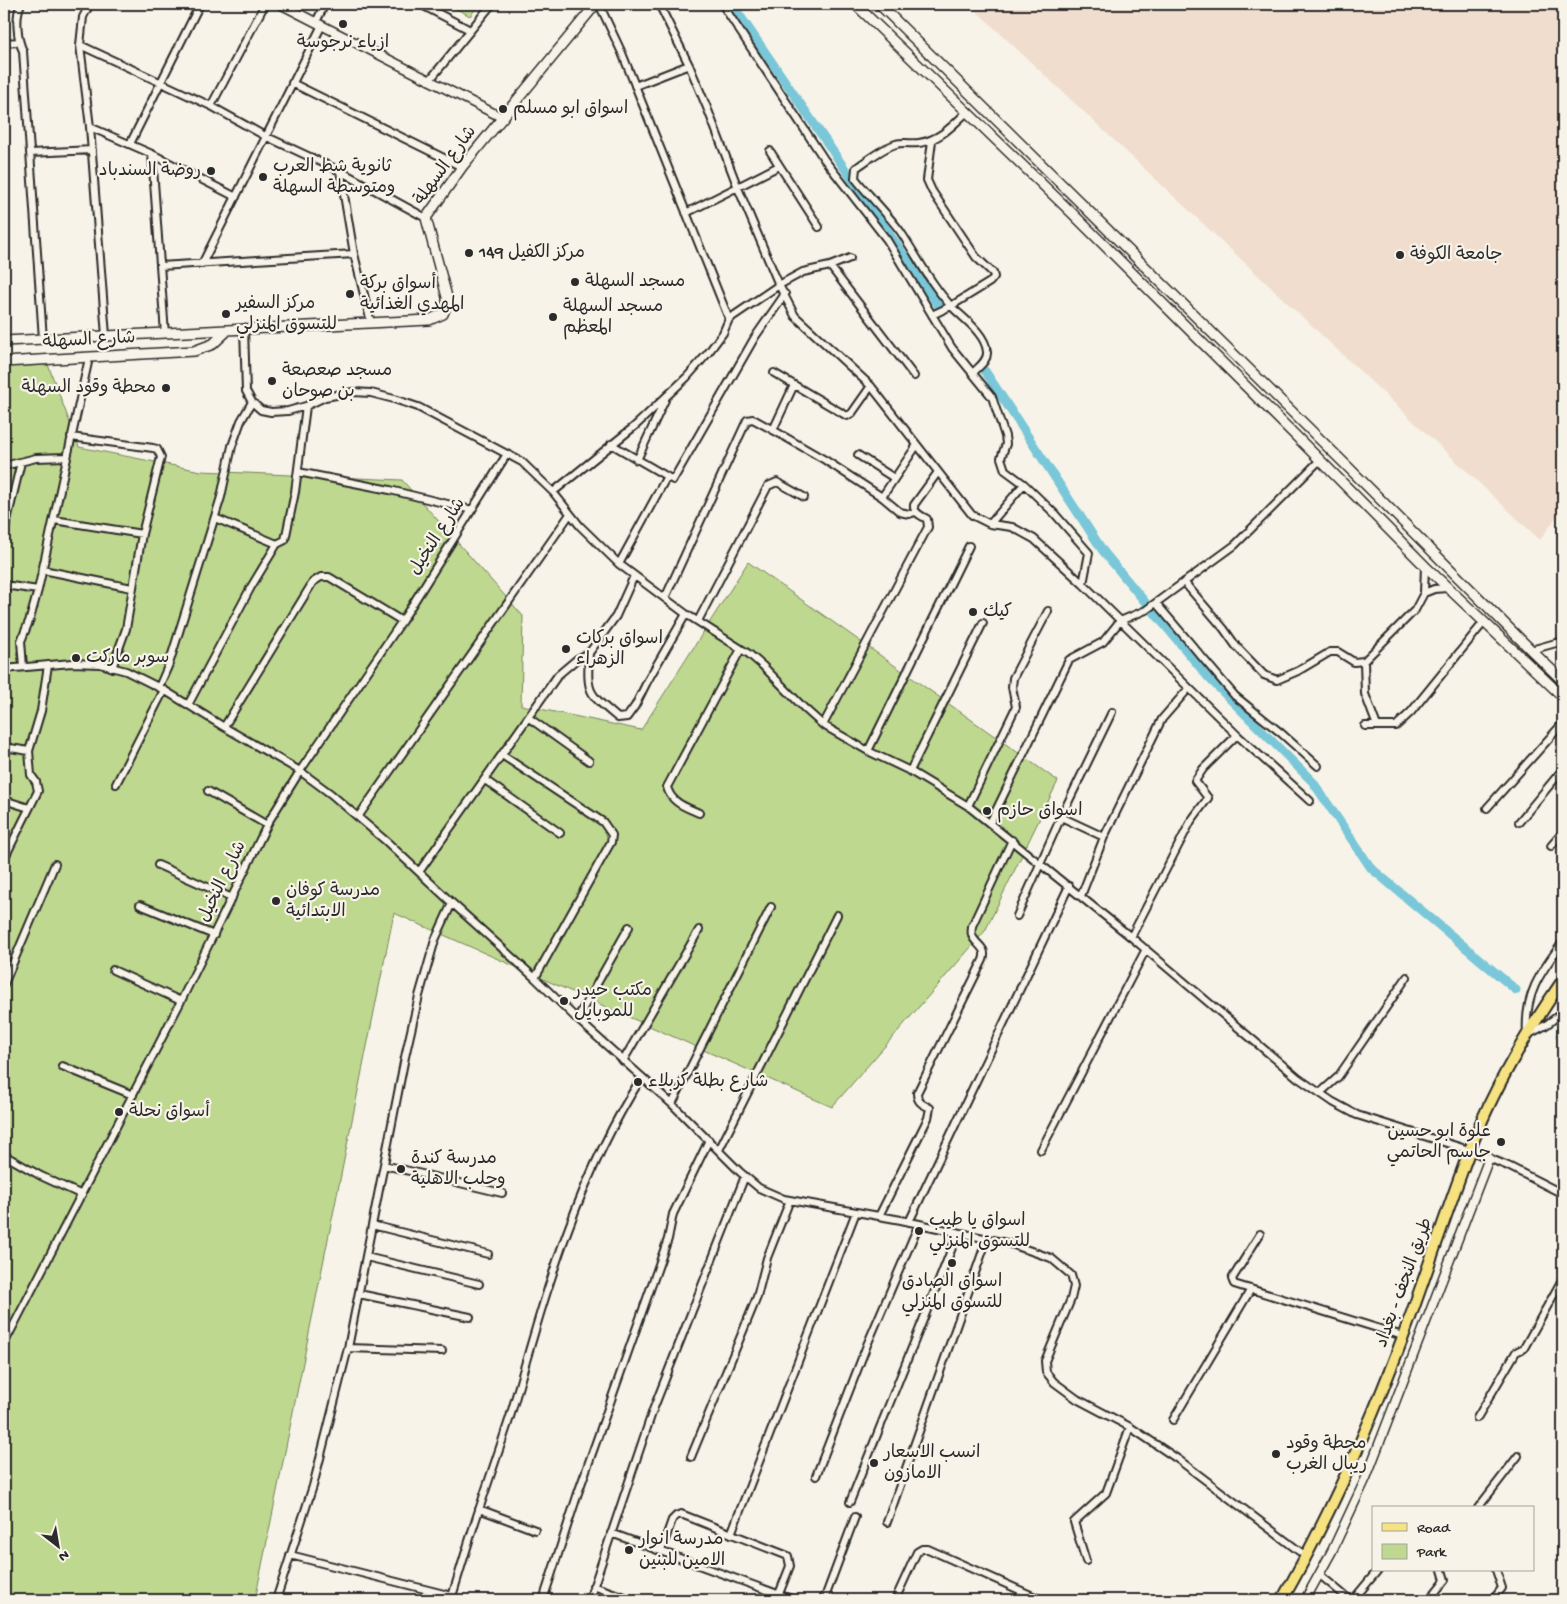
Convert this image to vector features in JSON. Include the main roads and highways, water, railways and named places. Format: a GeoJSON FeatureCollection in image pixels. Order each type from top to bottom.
{"type":"FeatureCollection","features":[{"type":"Feature","properties":{"kind":"main road","name":"شارع السهلة"},"geometry":{"type":"LineString","coordinates":[[4,341],[430,320],[439,317],[446,309],[447,297],[426,218],[462,166],[597,4]]}},
{"type":"Feature","properties":{"kind":"main road"},"geometry":{"type":"LineString","coordinates":[[855,4],[1072,213],[1447,588],[1563,697]]}},
{"type":"Feature","properties":{"kind":"main road"},"geometry":{"type":"LineString","coordinates":[[879,4],[1563,680]]}},
{"type":"Feature","properties":{"kind":"main road","name":"شارع السهلة"},"geometry":{"type":"LineString","coordinates":[[4,362],[194,351],[213,344],[228,330]]}},
{"type":"Feature","properties":{"kind":"main road","name":"طريق النجف - بغداد"},"geometry":{"type":"LineString","coordinates":[[1282,1600],[1307,1557],[1356,1456],[1403,1336],[1470,1150],[1502,1080],[1527,1035],[1563,980]]}},
{"type":"Feature","properties":{"kind":"waterway"},"geometry":{"type":"LineString","coordinates":[[732,4],[938,305]]}},
{"type":"Feature","properties":{"kind":"waterway"},"geometry":{"type":"LineString","coordinates":[[985,371],[1103,551],[1145,602]]}},
{"type":"Feature","properties":{"kind":"waterway"},"geometry":{"type":"LineString","coordinates":[[1154,612],[1209,678],[1313,782],[1371,868],[1516,990]]}},
{"type":"Feature","properties":{"kind":"waterway"},"geometry":{"type":"LineString","coordinates":[[1560,1036],[1563,1040]]}},
{"type":"Feature","properties":{"kind":"place","name":"ازياء نرجوسة"},"geometry":{"type":"Point","coordinates":[343,24]}},
{"type":"Feature","properties":{"kind":"place","name":"اسواق ابو مسلم"},"geometry":{"type":"Point","coordinates":[503,109]}},
{"type":"Feature","properties":{"kind":"place","name":"روضة السندباد"},"geometry":{"type":"Point","coordinates":[211,171]}},
{"type":"Feature","properties":{"kind":"place","name":"ثانوية شط العرب ومتوسطة السهلة"},"geometry":{"type":"Point","coordinates":[263,177]}},
{"type":"Feature","properties":{"kind":"place","name":"مركز الكفيل 149"},"geometry":{"type":"Point","coordinates":[469,253]}},
{"type":"Feature","properties":{"kind":"place","name":"جامعة الكوفة"},"geometry":{"type":"Point","coordinates":[1400,255]}},
{"type":"Feature","properties":{"kind":"place","name":"مسجد السهلة"},"geometry":{"type":"Point","coordinates":[575,282]}},
{"type":"Feature","properties":{"kind":"place","name":"أسواق بركة المهدي الغذائية"},"geometry":{"type":"Point","coordinates":[350,294]}},
{"type":"Feature","properties":{"kind":"place","name":"مركز السفير للتسوق المنزلي"},"geometry":{"type":"Point","coordinates":[226,314]}},
{"type":"Feature","properties":{"kind":"place","name":"مسجد السهلة المعظم"},"geometry":{"type":"Point","coordinates":[553,317]}},
{"type":"Feature","properties":{"kind":"place","name":"مسجد صعصعة بن صوحان"},"geometry":{"type":"Point","coordinates":[272,381]}},
{"type":"Feature","properties":{"kind":"place","name":"محطة وقود السهلة"},"geometry":{"type":"Point","coordinates":[166,388]}},
{"type":"Feature","properties":{"kind":"place","name":"كيك"},"geometry":{"type":"Point","coordinates":[973,612]}},
{"type":"Feature","properties":{"kind":"place","name":"اسواق بركات الزهراء"},"geometry":{"type":"Point","coordinates":[566,649]}},
{"type":"Feature","properties":{"kind":"place","name":"سوبر ماركت"},"geometry":{"type":"Point","coordinates":[76,658]}},
{"type":"Feature","properties":{"kind":"place","name":"اسواق حازم"},"geometry":{"type":"Point","coordinates":[987,811]}},
{"type":"Feature","properties":{"kind":"place","name":"مدرسة كوفان الابتدائية"},"geometry":{"type":"Point","coordinates":[276,901]}},
{"type":"Feature","properties":{"kind":"place","name":"مكتب حيدر للموبايل"},"geometry":{"type":"Point","coordinates":[564,1001]}},
{"type":"Feature","properties":{"kind":"place","name":"شارع بطلة كربلاء"},"geometry":{"type":"Point","coordinates":[638,1082]}},
{"type":"Feature","properties":{"kind":"place","name":"أسواق نحلة"},"geometry":{"type":"Point","coordinates":[119,1112]}},
{"type":"Feature","properties":{"kind":"place","name":"علوة ابو حسين جاسم الحاتمي"},"geometry":{"type":"Point","coordinates":[1501,1142]}},
{"type":"Feature","properties":{"kind":"place","name":"مدرسة كندة وحلب الاهلية"},"geometry":{"type":"Point","coordinates":[401,1169]}},
{"type":"Feature","properties":{"kind":"place","name":"اسواق يا طيب للتسوق المنزلي"},"geometry":{"type":"Point","coordinates":[919,1231]}},
{"type":"Feature","properties":{"kind":"place","name":"اسواق الصادق للتسوق المنزلي"},"geometry":{"type":"Point","coordinates":[952,1263]}},
{"type":"Feature","properties":{"kind":"place","name":"محطة وقود ريبال الغرب"},"geometry":{"type":"Point","coordinates":[1276,1454]}},
{"type":"Feature","properties":{"kind":"place","name":"انسب الاسعار الامازون"},"geometry":{"type":"Point","coordinates":[874,1463]}},
{"type":"Feature","properties":{"kind":"place","name":"مدرسة انوار الامين للبنين"},"geometry":{"type":"Point","coordinates":[629,1550]}}]}
